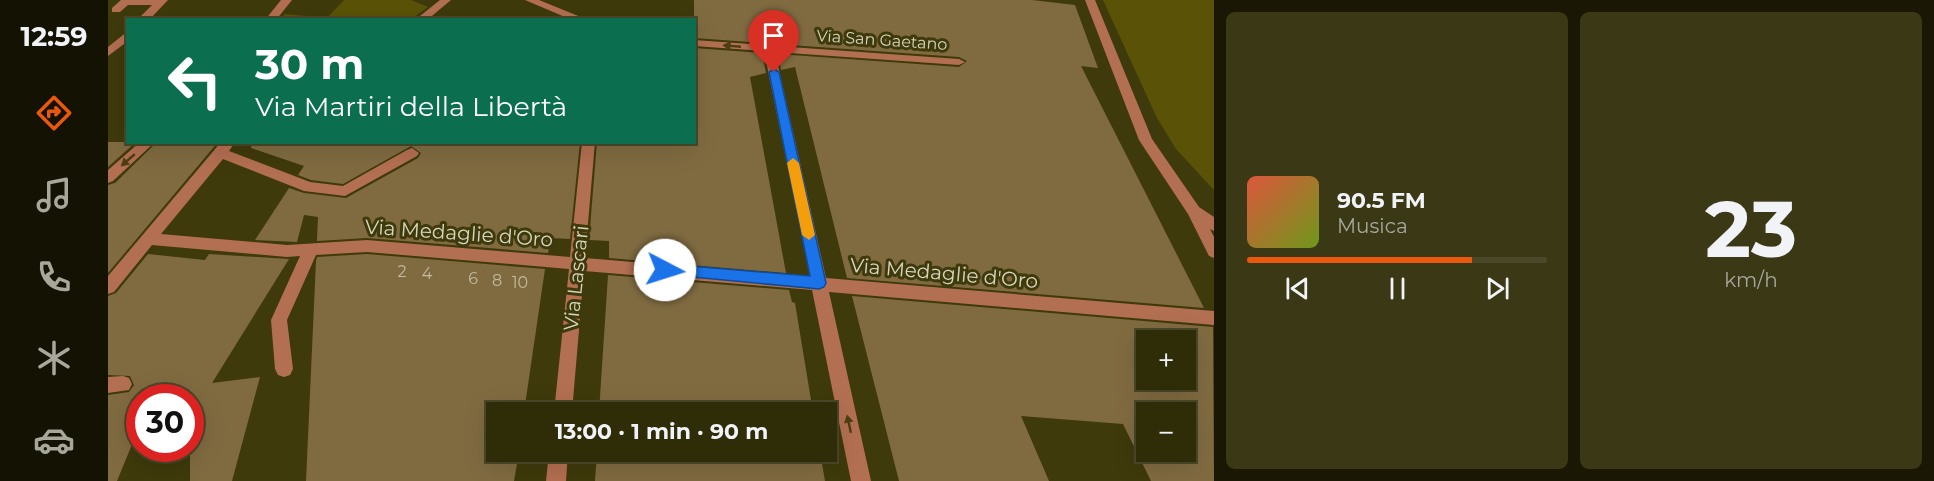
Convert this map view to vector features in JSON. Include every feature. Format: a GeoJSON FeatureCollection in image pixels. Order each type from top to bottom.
{"type":"FeatureCollection","features":[{"type":"Feature","properties":{"kind":"street"},"geometry":{"type":"LineString","coordinates":[[272,18],[287,0]]}},
{"type":"Feature","properties":{"kind":"street"},"geometry":{"type":"LineString","coordinates":[[423,18],[446,0]]}},
{"type":"Feature","properties":{"kind":"street"},"geometry":{"type":"LineString","coordinates":[[530,0],[576,18]]}},
{"type":"Feature","properties":{"kind":"street"},"geometry":{"type":"LineString","coordinates":[[543,5],[562,0]]}},
{"type":"Feature","properties":{"kind":"street"},"geometry":{"type":"LineString","coordinates":[[1090,0],[1146,140],[1194,212],[1214,252]]}},
{"type":"Feature","properties":{"kind":"street"},"geometry":{"type":"LineString","coordinates":[[116,10],[125,2],[162,1]]}},
{"type":"Feature","properties":{"kind":"street"},"geometry":{"type":"LineString","coordinates":[[144,18],[162,1]]}},
{"type":"Feature","properties":{"kind":"street"},"geometry":{"type":"LineString","coordinates":[[108,53],[126,36]]}},
{"type":"Feature","properties":{"kind":"street","name":"Via San Gaetano"},"geometry":{"type":"LineString","coordinates":[[696,43],[959,62]]}},
{"type":"Feature","properties":{"kind":"street"},"geometry":{"type":"LineString","coordinates":[[769,49],[861,481]]}},
{"type":"Feature","properties":{"kind":"street"},"geometry":{"type":"LineString","coordinates":[[108,178],[147,144]]}},
{"type":"Feature","properties":{"kind":"street","name":"Via Lascari"},"geometry":{"type":"LineString","coordinates":[[563,402],[589,144]]}},
{"type":"Feature","properties":{"kind":"street"},"geometry":{"type":"LineString","coordinates":[[108,287],[225,148],[309,187],[345,191],[412,153]]}},
{"type":"Feature","properties":{"kind":"street"},"geometry":{"type":"LineString","coordinates":[[1194,212],[1214,225]]}},
{"type":"Feature","properties":{"kind":"street","name":"Via Medaglie d'Oro"},"geometry":{"type":"LineString","coordinates":[[148,238],[287,251],[367,246],[577,262],[1214,318]]}},
{"type":"Feature","properties":{"kind":"street"},"geometry":{"type":"LineString","coordinates":[[284,369],[279,320],[311,249]]}},
{"type":"Feature","properties":{"kind":"street"},"geometry":{"type":"LineString","coordinates":[[556,481],[558,462]]}},
{"type":"Feature","properties":{"kind":"shaded area"},"geometry":{"type":"Polygon","coordinates":[[[344,0],[411,0],[428,7],[412,18],[327,18],[344,0]]]}},
{"type":"Feature","properties":{"kind":"shaded area"},"geometry":{"type":"Polygon","coordinates":[[[1103,0],[1214,0],[1214,190],[1176,149],[1157,118],[1103,0]]]}},
{"type":"Feature","properties":{"kind":"shaded area"},"geometry":{"type":"Polygon","coordinates":[[[285,14],[327,18],[281,18],[285,14]]]}},
{"type":"Feature","properties":{"kind":"building"},"geometry":{"type":"Polygon","coordinates":[[[694,0],[1032,0],[1075,5],[1098,68],[1081,66],[1204,308],[847,278],[795,67],[781,70],[778,54],[959,67],[967,61],[959,57],[696,38],[696,18],[694,18],[694,0]]]}},
{"type":"Feature","properties":{"kind":"building"},"geometry":{"type":"Polygon","coordinates":[[[696,48],[762,53],[766,73],[750,77],[786,273],[609,258],[609,241],[589,240],[597,144],[696,144],[696,48]]]}},
{"type":"Feature","properties":{"kind":"building"},"geometry":{"type":"Polygon","coordinates":[[[108,142],[134,144],[108,167],[108,142]]]}},
{"type":"Feature","properties":{"kind":"building"},"geometry":{"type":"Polygon","coordinates":[[[155,144],[216,144],[108,273],[108,185],[115,183],[155,144]]]}},
{"type":"Feature","properties":{"kind":"building"},"geometry":{"type":"Polygon","coordinates":[[[252,144],[580,144],[570,239],[550,238],[548,253],[367,238],[317,241],[318,217],[304,215],[297,242],[255,240],[289,188],[304,193],[346,198],[418,158],[421,153],[411,146],[343,184],[311,180],[298,175],[304,166],[251,148],[252,144]]]}},
{"type":"Feature","properties":{"kind":"building"},"geometry":{"type":"Polygon","coordinates":[[[148,254],[205,260],[209,254],[289,259],[212,383],[260,377],[232,481],[190,481],[190,462],[204,462],[204,384],[134,384],[130,376],[108,375],[108,296],[116,293],[148,254]]]}},
{"type":"Feature","properties":{"kind":"building"},"geometry":{"type":"Polygon","coordinates":[[[367,254],[545,269],[525,402],[486,402],[486,462],[517,462],[514,481],[306,481],[317,257],[367,254]]]}},
{"type":"Feature","properties":{"kind":"building"},"geometry":{"type":"Polygon","coordinates":[[[608,275],[789,290],[792,302],[795,303],[811,402],[600,402],[608,275]]]}},
{"type":"Feature","properties":{"kind":"building"},"geometry":{"type":"Polygon","coordinates":[[[852,296],[1213,327],[1214,481],[1151,481],[1142,462],[1196,462],[1196,402],[1136,402],[1136,450],[1123,424],[1021,416],[1049,481],[899,481],[852,296]]]}},
{"type":"Feature","properties":{"kind":"building"},"geometry":{"type":"Polygon","coordinates":[[[126,392],[126,459],[117,481],[108,481],[108,395],[126,392]]]}},
{"type":"Feature","properties":{"kind":"building"},"geometry":{"type":"Polygon","coordinates":[[[596,462],[822,462],[825,481],[595,481],[596,462]]]}},
{"type":"Feature","properties":{"kind":"slow traffic"},"geometry":{"type":"LineString","coordinates":[[793,163],[809,235]]}},
{"type":"Feature","properties":{"kind":"route"},"geometry":{"type":"LineString","coordinates":[[665,270],[819,283],[774,72]]}}]}
